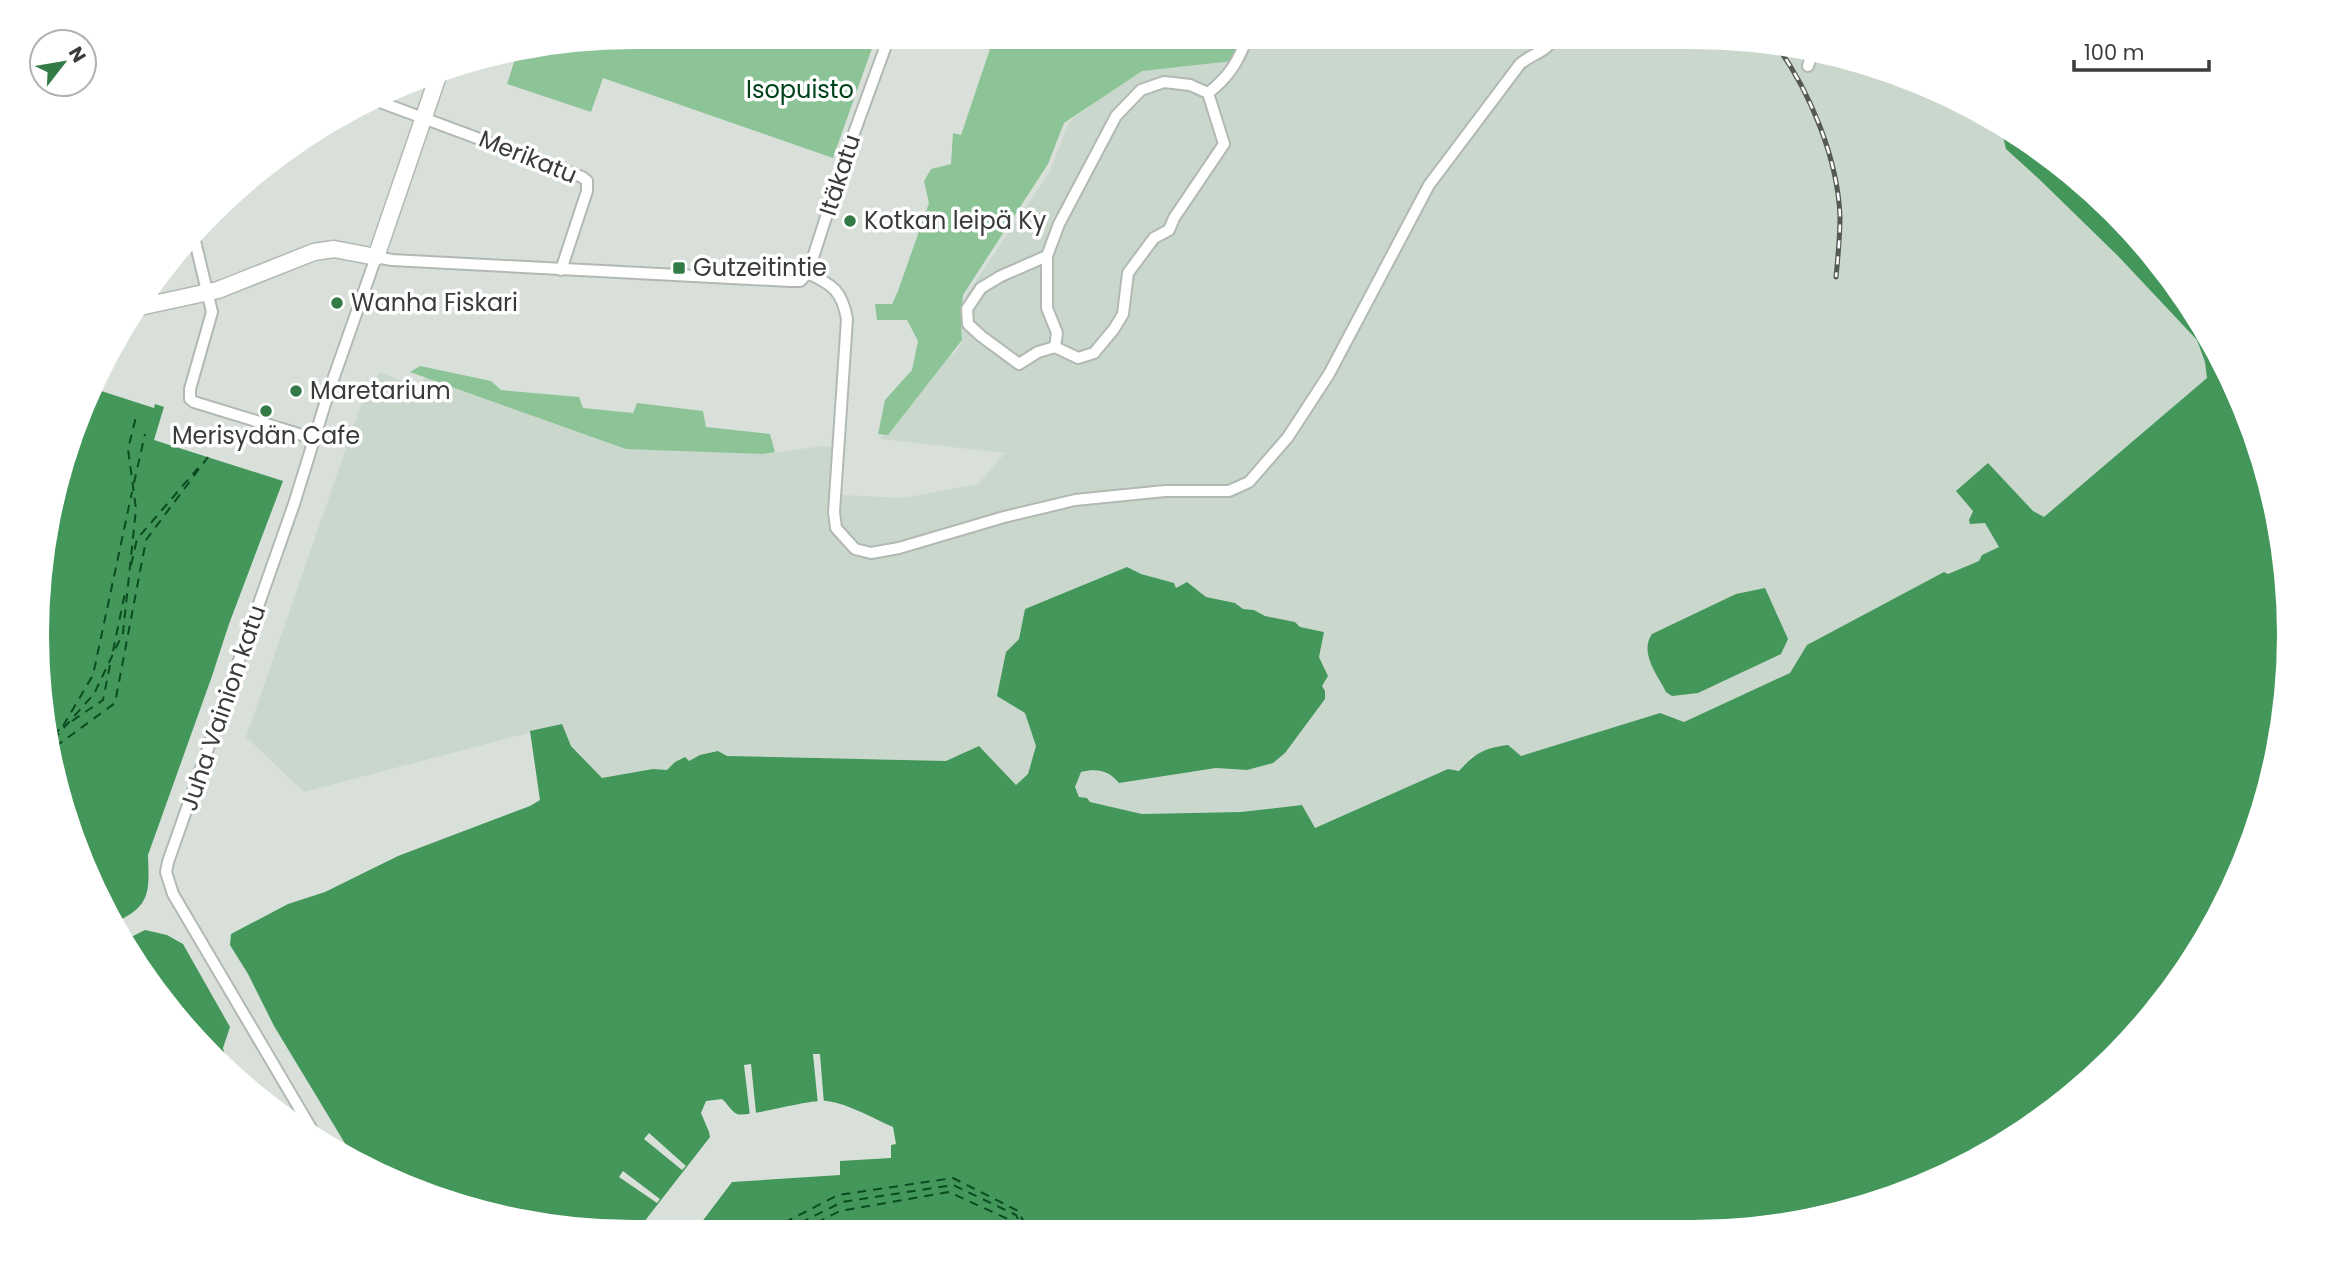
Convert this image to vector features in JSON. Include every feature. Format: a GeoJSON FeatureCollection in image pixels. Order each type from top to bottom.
{"type":"FeatureCollection","features":[{"type":"Feature","properties":{"kind":"street","name":"Itäkatu"},"geometry":{"type":"LineString","coordinates":[[808,274],[850,143],[885,49]]}},
{"type":"Feature","properties":{"kind":"street"},"geometry":{"type":"LineString","coordinates":[[1208,93],[1222,82],[1240,58],[1243,49]]}},
{"type":"Feature","properties":{"kind":"street"},"geometry":{"type":"LineString","coordinates":[[151,305],[209,293],[314,252],[334,249],[392,260],[561,270],[790,281],[800,281],[808,274],[832,286],[839,293],[847,319],[834,512],[836,528],[855,549],[871,553],[899,548],[1004,517],[1075,500],[1165,491],[1229,491],[1249,482],[1288,438],[1329,374],[1429,185],[1520,64],[1544,49]]}},
{"type":"Feature","properties":{"kind":"street"},"geometry":{"type":"LineString","coordinates":[[1808,66],[1810,61]]}},
{"type":"Feature","properties":{"kind":"street"},"geometry":{"type":"LineString","coordinates":[[1047,256],[981,288],[967,309],[968,324],[1013,362],[1019,364],[1038,352],[1055,346],[1078,358],[1094,354],[1115,329],[1123,314],[1128,273],[1154,238],[1169,230],[1174,218],[1224,144],[1208,93],[1190,85],[1164,82],[1141,90],[1116,116],[1059,224],[1047,256],[1047,309],[1057,333],[1055,346]]}},
{"type":"Feature","properties":{"kind":"street"},"geometry":{"type":"LineString","coordinates":[[376,257],[435,84]]}},
{"type":"Feature","properties":{"kind":"street","name":"Merikatu"},"geometry":{"type":"LineString","coordinates":[[387,104],[587,181],[587,191],[561,270]]}},
{"type":"Feature","properties":{"kind":"street"},"geometry":{"type":"LineString","coordinates":[[196,246],[212,312],[190,388],[190,398],[194,402],[315,439]]}},
{"type":"Feature","properties":{"kind":"street","name":"Juha Vainion katu"},"geometry":{"type":"LineString","coordinates":[[305,1118],[173,894],[166,872],[294,504],[376,257]]}},
{"type":"Feature","properties":{"kind":"shaded area"},"geometry":{"type":"Polygon","coordinates":[[[1232,49],[1730,50],[1806,60],[1880,80],[1950,109],[2004,140],[2006,149],[2118,256],[2197,340],[2205,362],[2207,378],[2044,518],[2033,511],[1988,463],[1969,520],[1985,523],[2000,546],[1982,555],[1979,561],[1948,574],[1944,572],[1807,645],[1790,673],[1684,722],[1659,713],[1521,756],[1472,756],[1459,771],[1448,769],[1314,828],[1301,805],[1241,812],[1142,814],[1079,797],[1075,787],[1081,771],[1092,769],[1113,776],[1119,783],[1216,768],[1247,770],[1325,682],[1325,666],[1319,657],[1324,632],[1243,609],[1235,603],[1206,597],[1187,582],[1176,588],[1174,583],[1141,574],[1127,567],[1025,609],[1019,639],[1006,653],[1036,746],[1028,774],[1016,785],[979,746],[947,761],[727,756],[718,751],[689,761],[685,758],[675,762],[667,770],[653,769],[602,778],[571,745],[562,724],[304,792],[246,737],[362,402],[379,372],[420,388],[426,374],[763,454],[823,446],[845,450],[841,495],[903,498],[978,484],[1005,453],[880,439],[942,355],[954,354],[962,343],[960,312],[966,295],[1049,173],[1069,122],[1145,65],[1154,69],[1225,54],[1232,49]]]}},
{"type":"Feature","properties":{"kind":"shaded area"},"geometry":{"type":"Polygon","coordinates":[[[2004,140],[2048,170],[2106,220],[2156,278],[2199,342],[2217,376],[2246,446],[2266,520],[2276,596],[2276,673],[2266,749],[2246,823],[2217,893],[2178,960],[2132,1021],[2078,1075],[2017,1121],[1950,1160],[1880,1189],[1843,1200],[1806,1209],[1730,1219],[703,1220],[732,1182],[840,1175],[840,1161],[891,1158],[891,1145],[896,1144],[893,1127],[835,1103],[818,1101],[743,1115],[735,1113],[722,1099],[706,1101],[701,1113],[710,1137],[646,1220],[558,1215],[520,1209],[446,1189],[376,1160],[345,1144],[274,1026],[230,945],[231,934],[288,904],[325,892],[398,856],[540,800],[530,731],[562,724],[571,746],[602,778],[653,769],[667,770],[685,757],[689,761],[718,751],[727,756],[946,761],[979,746],[1016,785],[1028,774],[1036,746],[1025,713],[997,696],[1006,652],[1019,639],[1025,609],[1127,567],[1141,574],[1174,583],[1176,588],[1187,582],[1206,597],[1235,603],[1243,609],[1324,632],[1319,657],[1328,676],[1322,686],[1325,699],[1285,753],[1273,763],[1247,770],[1216,768],[1119,783],[1102,771],[1081,772],[1075,787],[1079,797],[1087,798],[1090,802],[1142,814],[1241,812],[1302,805],[1315,828],[1448,769],[1459,771],[1475,756],[1493,748],[1508,745],[1521,756],[1660,713],[1684,722],[1790,673],[1807,645],[1944,572],[1948,574],[1979,561],[1982,555],[1999,547],[1985,523],[1970,524],[1973,511],[1956,491],[1988,463],[2033,511],[2044,517],[2207,378],[2205,362],[2197,340],[2118,256],[2006,149],[2004,140]]]}},
{"type":"Feature","properties":{"kind":"shaded area"},"geometry":{"type":"Polygon","coordinates":[[[102,391],[154,408],[155,404],[164,407],[154,440],[283,481],[229,624],[148,855],[146,895],[143,902],[123,919],[80,823],[60,749],[50,673],[50,596],[60,520],[80,446],[102,391]]]}},
{"type":"Feature","properties":{"kind":"shaded area"},"geometry":{"type":"Polygon","coordinates":[[[1765,588],[1788,639],[1781,654],[1698,693],[1672,696],[1666,692],[1648,656],[1648,641],[1652,634],[1736,594],[1765,588]]]}},
{"type":"Feature","properties":{"kind":"shaded area"},"geometry":{"type":"Polygon","coordinates":[[[145,930],[167,935],[183,944],[230,1027],[223,1048],[224,1053],[170,991],[133,936],[145,930]]]}},
{"type":"Feature","properties":{"kind":"green space","name":"Isopuisto"},"geometry":{"type":"Polygon","coordinates":[[[872,49],[833,158],[603,78],[591,112],[507,84],[514,61],[596,50],[872,49]]]}},
{"type":"Feature","properties":{"kind":"green space"},"geometry":{"type":"Polygon","coordinates":[[[990,49],[1236,49],[1232,61],[1142,71],[1064,123],[1048,164],[963,295],[962,340],[888,435],[878,434],[885,400],[912,370],[918,341],[907,320],[877,320],[875,304],[892,304],[929,203],[924,181],[931,169],[951,164],[953,133],[961,135],[990,49]]]}},
{"type":"Feature","properties":{"kind":"green space"},"geometry":{"type":"Polygon","coordinates":[[[420,366],[491,381],[501,390],[579,397],[583,408],[633,413],[637,403],[703,411],[706,427],[770,434],[775,452],[763,454],[626,449],[410,372],[420,366]]]}},
{"type":"Feature","properties":{"kind":"pier"},"geometry":{"type":"Polygon","coordinates":[[[813,1054],[820,1054],[824,1104],[818,1105],[813,1054]]]}},
{"type":"Feature","properties":{"kind":"pier"},"geometry":{"type":"Polygon","coordinates":[[[751,1064],[756,1113],[750,1116],[744,1065],[751,1064]]]}},
{"type":"Feature","properties":{"kind":"pier"},"geometry":{"type":"Polygon","coordinates":[[[649,1133],[686,1166],[682,1170],[644,1139],[649,1133]]]}},
{"type":"Feature","properties":{"kind":"pier"},"geometry":{"type":"Polygon","coordinates":[[[623,1171],[660,1199],[657,1203],[619,1177],[623,1171]]]}},
{"type":"Feature","properties":{"kind":"ferry route"},"geometry":{"type":"LineString","coordinates":[[58,735],[94,694],[123,633],[136,509],[128,449],[136,417]]}},
{"type":"Feature","properties":{"kind":"ferry route"},"geometry":{"type":"LineString","coordinates":[[134,483],[145,434]]}},
{"type":"Feature","properties":{"kind":"ferry route"},"geometry":{"type":"LineString","coordinates":[[59,744],[115,703],[146,540],[208,457]]}},
{"type":"Feature","properties":{"kind":"ferry route"},"geometry":{"type":"LineString","coordinates":[[131,565],[137,539],[198,468]]}},
{"type":"Feature","properties":{"kind":"ferry route"},"geometry":{"type":"LineString","coordinates":[[63,726],[93,675],[132,492]]}},
{"type":"Feature","properties":{"kind":"ferry route"},"geometry":{"type":"LineString","coordinates":[[113,651],[126,588]]}},
{"type":"Feature","properties":{"kind":"ferry route"},"geometry":{"type":"LineString","coordinates":[[72,721],[103,700],[111,660]]}},
{"type":"Feature","properties":{"kind":"ferry route"},"geometry":{"type":"LineString","coordinates":[[57,731],[64,726]]}},
{"type":"Feature","properties":{"kind":"ferry route"},"geometry":{"type":"LineString","coordinates":[[789,1220],[838,1195],[953,1178],[1018,1211],[1023,1220]]}},
{"type":"Feature","properties":{"kind":"ferry route"},"geometry":{"type":"LineString","coordinates":[[806,1220],[842,1202],[953,1185],[1016,1215],[1018,1220]]}},
{"type":"Feature","properties":{"kind":"ferry route"},"geometry":{"type":"LineString","coordinates":[[822,1220],[840,1211],[949,1192],[1010,1220]]}},
{"type":"Feature","properties":{"kind":"railway"},"geometry":{"type":"LineString","coordinates":[[1784,57],[1811,105],[1834,172],[1840,217],[1836,277]]}},
{"type":"Feature","properties":{"kind":"place","name":"Kotkan leipä Ky"},"geometry":{"type":"Point","coordinates":[850,221]}},
{"type":"Feature","properties":{"kind":"place","name":"Gutzeitintie"},"geometry":{"type":"Point","coordinates":[679,268]}},
{"type":"Feature","properties":{"kind":"place","name":"Wanha Fiskari"},"geometry":{"type":"Point","coordinates":[337,303]}},
{"type":"Feature","properties":{"kind":"place","name":"Maretarium"},"geometry":{"type":"Point","coordinates":[296,391]}},
{"type":"Feature","properties":{"kind":"place","name":"Merisydän Cafe"},"geometry":{"type":"Point","coordinates":[266,411]}}]}
